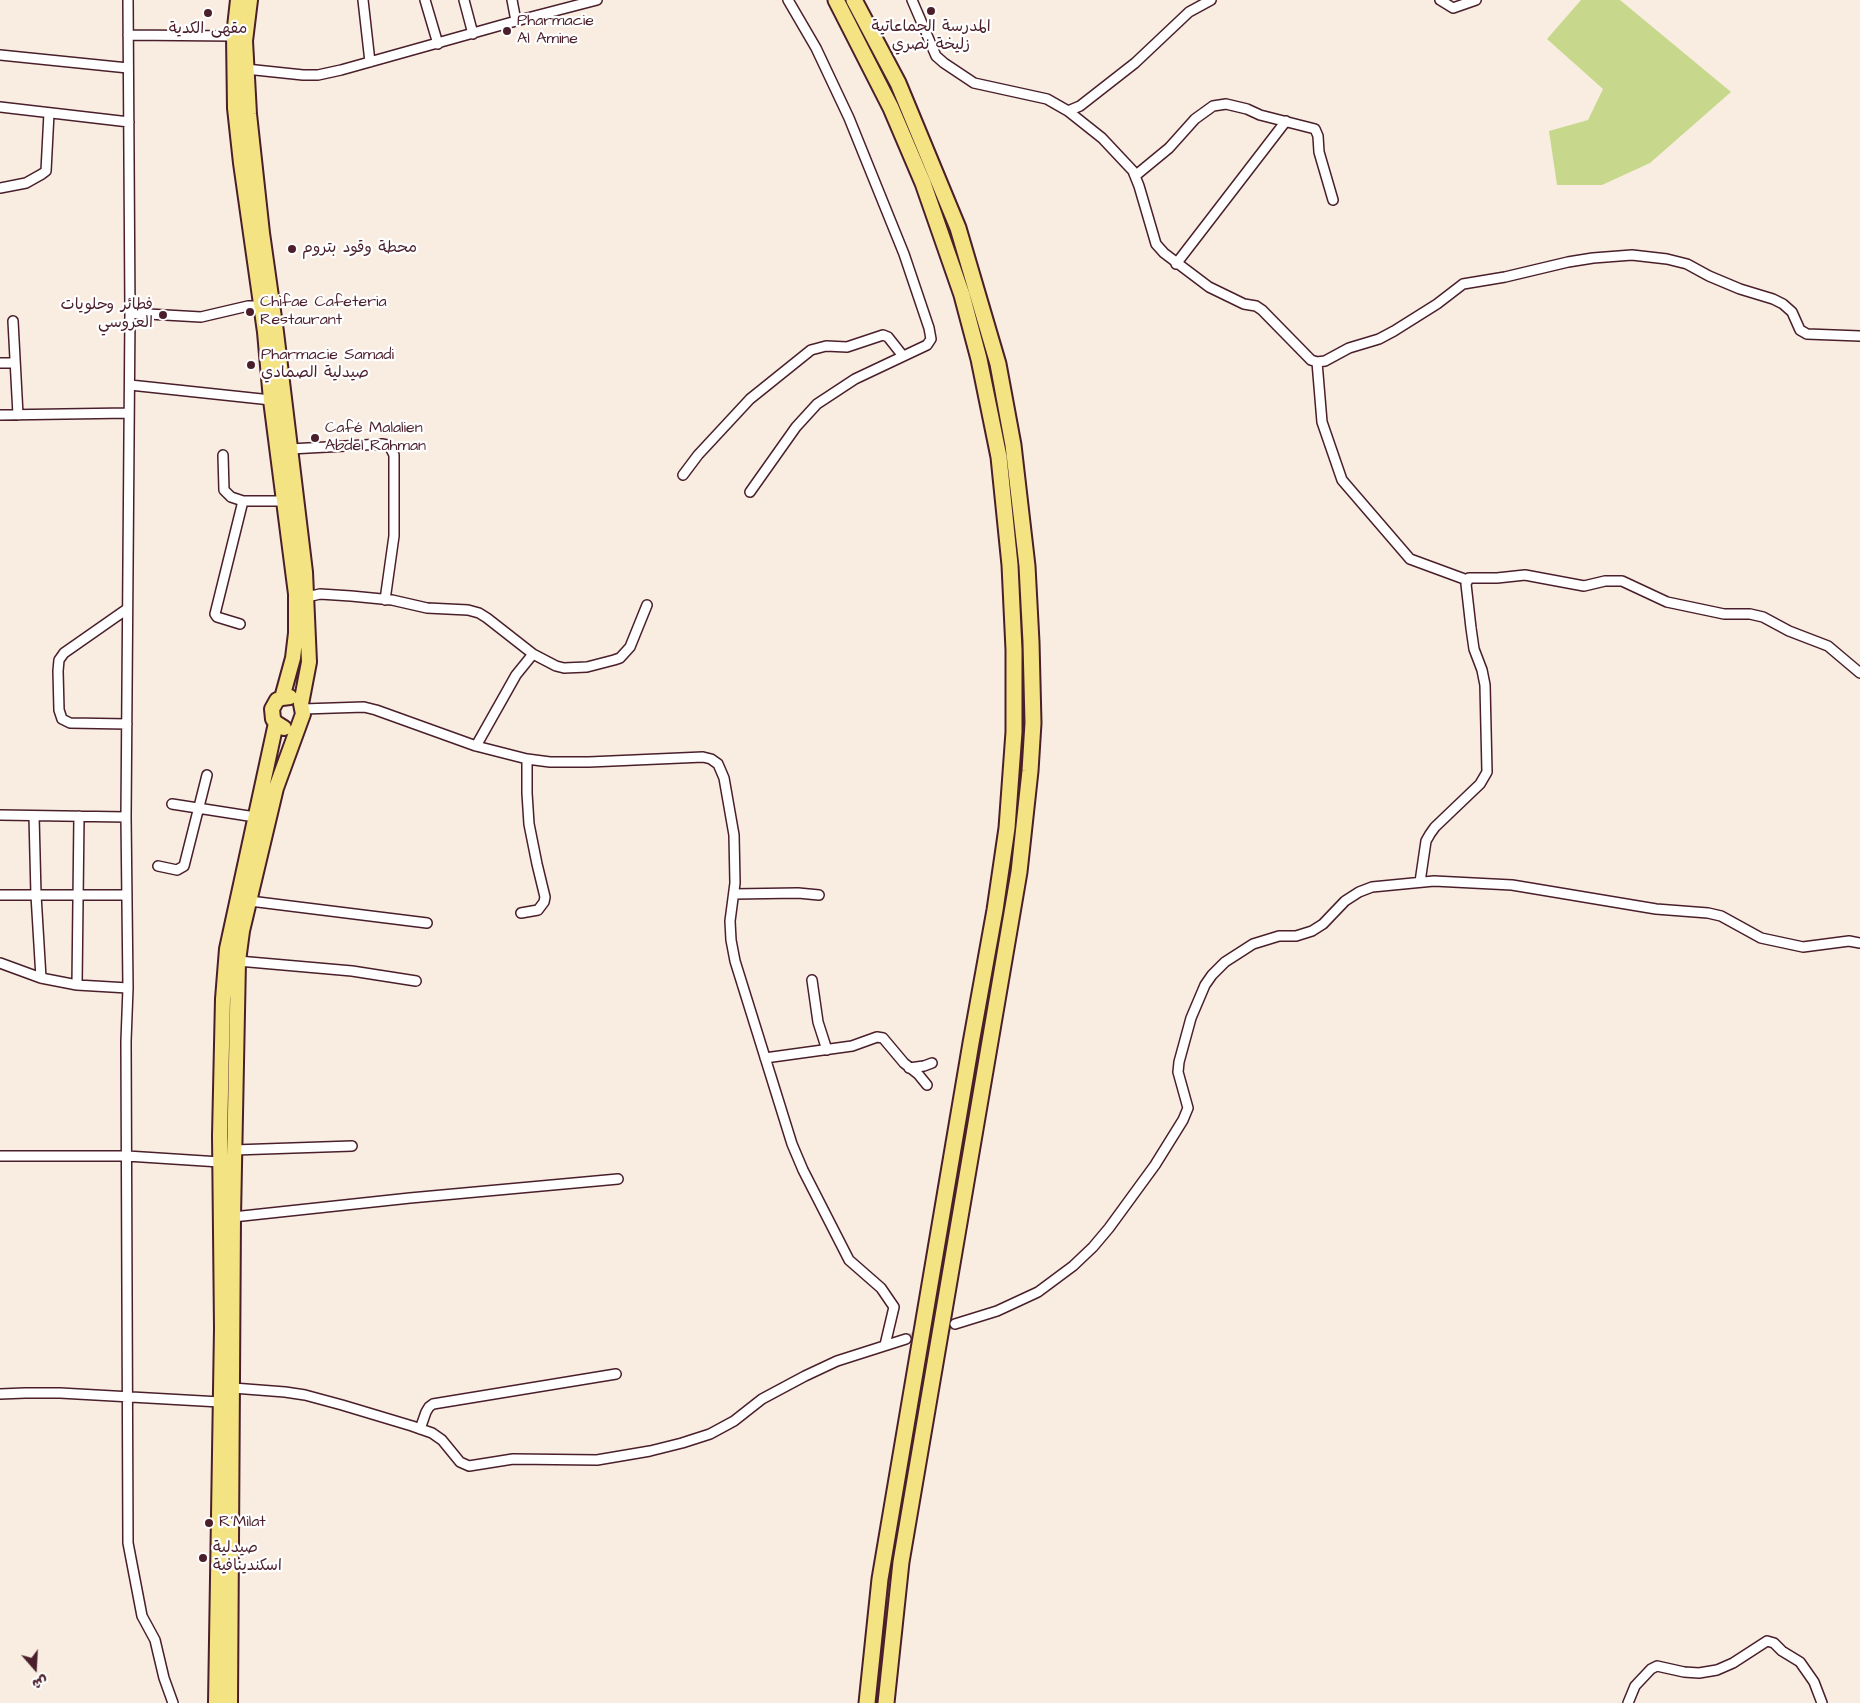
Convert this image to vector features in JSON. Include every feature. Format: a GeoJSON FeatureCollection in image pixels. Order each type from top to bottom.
{"type":"FeatureCollection","features":[{"type":"Feature","properties":{"kind":"highway"},"geometry":{"type":"LineString","coordinates":[[238,0],[234,36],[235,108],[293,563],[297,616],[293,658],[282,698]]}},
{"type":"Feature","properties":{"kind":"highway"},"geometry":{"type":"LineString","coordinates":[[230,1703],[233,1217],[238,961],[242,931],[276,788],[303,714],[302,707],[309,662],[307,596],[301,534],[254,171],[245,41],[250,0]]}},
{"type":"Feature","properties":{"kind":"highway"},"geometry":{"type":"LineString","coordinates":[[836,0],[891,108],[923,183],[962,295],[999,457],[1010,565],[1014,650],[1014,732],[1007,828],[995,910],[967,1062],[880,1578],[867,1703]]}},
{"type":"Feature","properties":{"kind":"highway"},"geometry":{"type":"LineString","coordinates":[[854,0],[898,83],[958,228],[998,364],[1014,455],[1027,566],[1032,642],[1033,723],[1030,771],[1019,872],[901,1562],[886,1703]]}},
{"type":"Feature","properties":{"kind":"highway"},"geometry":{"type":"LineString","coordinates":[[298,724],[284,728],[276,723],[271,714],[272,709],[274,704],[282,698],[292,698],[302,707]]}},
{"type":"Feature","properties":{"kind":"highway"},"geometry":{"type":"LineString","coordinates":[[216,1703],[222,1328],[221,1034],[227,949],[276,723]]}},
{"type":"Feature","properties":{"kind":"street"},"geometry":{"type":"LineString","coordinates":[[128,0],[130,385],[128,413],[126,817],[128,988],[126,1041],[127,1397],[130,1557],[142,1616],[155,1640],[164,1678],[173,1703]]}},
{"type":"Feature","properties":{"kind":"street"},"geometry":{"type":"LineString","coordinates":[[364,0],[370,62]]}},
{"type":"Feature","properties":{"kind":"street"},"geometry":{"type":"LineString","coordinates":[[425,0],[438,44]]}},
{"type":"Feature","properties":{"kind":"street"},"geometry":{"type":"LineString","coordinates":[[464,0],[474,34]]}},
{"type":"Feature","properties":{"kind":"street"},"geometry":{"type":"LineString","coordinates":[[512,0],[516,21]]}},
{"type":"Feature","properties":{"kind":"street"},"geometry":{"type":"LineString","coordinates":[[246,69],[290,74],[318,74],[341,70],[597,0]]}},
{"type":"Feature","properties":{"kind":"street"},"geometry":{"type":"LineString","coordinates":[[750,492],[796,427],[817,404],[855,379],[923,348],[930,343],[931,334],[904,254],[849,118],[816,48],[788,0]]}},
{"type":"Feature","properties":{"kind":"street"},"geometry":{"type":"LineString","coordinates":[[912,0],[936,56],[974,83],[1047,99],[1068,111],[1102,138],[1133,171],[1146,205],[1156,244],[1164,254],[1209,287],[1262,310],[1311,360],[1317,362],[1324,361],[1350,348],[1379,339],[1437,304],[1463,284],[1568,262],[1632,255],[1667,258],[1687,264],[1740,289],[1772,299],[1783,304],[1792,312],[1800,330],[1807,334],[1860,336]]}},
{"type":"Feature","properties":{"kind":"street"},"geometry":{"type":"LineString","coordinates":[[1068,111],[1080,106],[1135,63],[1189,12],[1211,0]]}},
{"type":"Feature","properties":{"kind":"street"},"geometry":{"type":"LineString","coordinates":[[1440,0],[1453,8],[1476,0]]}},
{"type":"Feature","properties":{"kind":"street"},"geometry":{"type":"LineString","coordinates":[[128,35],[234,36]]}},
{"type":"Feature","properties":{"kind":"street"},"geometry":{"type":"LineString","coordinates":[[0,55],[128,68]]}},
{"type":"Feature","properties":{"kind":"street"},"geometry":{"type":"LineString","coordinates":[[1135,176],[1169,148],[1195,119],[1213,106],[1226,104],[1309,126],[1317,132],[1319,152],[1333,200]]}},
{"type":"Feature","properties":{"kind":"street"},"geometry":{"type":"LineString","coordinates":[[0,107],[129,122]]}},
{"type":"Feature","properties":{"kind":"street"},"geometry":{"type":"LineString","coordinates":[[0,188],[26,183],[46,170],[50,113]]}},
{"type":"Feature","properties":{"kind":"street"},"geometry":{"type":"LineString","coordinates":[[1176,264],[1286,121]]}},
{"type":"Feature","properties":{"kind":"street"},"geometry":{"type":"LineString","coordinates":[[130,313],[201,317],[248,306],[261,306]]}},
{"type":"Feature","properties":{"kind":"street"},"geometry":{"type":"LineString","coordinates":[[13,321],[18,415]]}},
{"type":"Feature","properties":{"kind":"street"},"geometry":{"type":"LineString","coordinates":[[683,475],[698,454],[750,399],[811,350],[826,346],[847,347],[884,335],[888,337],[903,356]]}},
{"type":"Feature","properties":{"kind":"street"},"geometry":{"type":"LineString","coordinates":[[1317,362],[1322,422],[1342,480],[1410,559],[1467,580],[1473,577],[1498,578],[1525,575],[1584,586],[1622,581],[1667,602],[1724,614],[1750,614],[1762,617],[1788,631],[1828,646],[1860,673]]}},
{"type":"Feature","properties":{"kind":"street"},"geometry":{"type":"LineString","coordinates":[[0,363],[15,363]]}},
{"type":"Feature","properties":{"kind":"street"},"geometry":{"type":"LineString","coordinates":[[130,385],[271,400]]}},
{"type":"Feature","properties":{"kind":"street"},"geometry":{"type":"LineString","coordinates":[[0,416],[128,413]]}},
{"type":"Feature","properties":{"kind":"street"},"geometry":{"type":"LineString","coordinates":[[290,449],[382,444],[387,445],[391,449],[394,455],[394,536],[385,600]]}},
{"type":"Feature","properties":{"kind":"street"},"geometry":{"type":"LineString","coordinates":[[223,455],[224,490],[231,497],[243,501],[284,501]]}},
{"type":"Feature","properties":{"kind":"street"},"geometry":{"type":"LineString","coordinates":[[240,624],[217,618],[215,614],[243,501]]}},
{"type":"Feature","properties":{"kind":"street"},"geometry":{"type":"LineString","coordinates":[[1420,882],[1426,841],[1430,834],[1480,784],[1487,772],[1485,685],[1482,670],[1474,649],[1467,580]]}},
{"type":"Feature","properties":{"kind":"street"},"geometry":{"type":"LineString","coordinates":[[307,596],[320,594],[385,600],[427,608],[468,610],[479,613],[533,654],[564,668],[587,667],[620,658],[630,647],[647,605]]}},
{"type":"Feature","properties":{"kind":"street"},"geometry":{"type":"LineString","coordinates":[[127,724],[70,723],[62,719],[59,710],[58,671],[59,660],[64,653],[128,609]]}},
{"type":"Feature","properties":{"kind":"street"},"geometry":{"type":"LineString","coordinates":[[476,746],[516,675],[533,654]]}},
{"type":"Feature","properties":{"kind":"street"},"geometry":{"type":"LineString","coordinates":[[302,707],[364,708],[384,713],[476,746],[527,759],[550,762],[589,762],[692,756],[711,759],[718,764],[722,770],[734,835],[736,857],[730,921],[735,961],[792,1144],[821,1207],[849,1260],[881,1288],[894,1307],[885,1345]]}},
{"type":"Feature","properties":{"kind":"street"},"geometry":{"type":"LineString","coordinates":[[522,913],[538,910],[545,897],[529,824],[527,759]]}},
{"type":"Feature","properties":{"kind":"street"},"geometry":{"type":"LineString","coordinates":[[158,866],[177,870],[184,866],[207,775]]}},
{"type":"Feature","properties":{"kind":"street"},"geometry":{"type":"LineString","coordinates":[[172,804],[255,817]]}},
{"type":"Feature","properties":{"kind":"street"},"geometry":{"type":"LineString","coordinates":[[0,815],[126,817]]}},
{"type":"Feature","properties":{"kind":"street"},"geometry":{"type":"LineString","coordinates":[[34,816],[41,978]]}},
{"type":"Feature","properties":{"kind":"street"},"geometry":{"type":"LineString","coordinates":[[77,985],[79,816]]}},
{"type":"Feature","properties":{"kind":"street"},"geometry":{"type":"LineString","coordinates":[[955,1324],[997,1311],[1038,1292],[1073,1266],[1109,1228],[1155,1165],[1183,1120],[1188,1108],[1178,1072],[1179,1062],[1191,1018],[1205,984],[1212,974],[1225,962],[1253,944],[1279,936],[1296,936],[1312,931],[1323,924],[1345,901],[1359,892],[1372,887],[1434,881],[1512,885],[1656,909],[1708,913],[1721,916],[1761,938],[1804,947],[1849,941],[1860,943]]}},
{"type":"Feature","properties":{"kind":"street"},"geometry":{"type":"LineString","coordinates":[[734,894],[798,893],[819,895]]}},
{"type":"Feature","properties":{"kind":"street"},"geometry":{"type":"LineString","coordinates":[[0,895],[127,895]]}},
{"type":"Feature","properties":{"kind":"street"},"geometry":{"type":"LineString","coordinates":[[250,902],[427,923]]}},
{"type":"Feature","properties":{"kind":"street"},"geometry":{"type":"LineString","coordinates":[[238,961],[352,971],[416,981]]}},
{"type":"Feature","properties":{"kind":"street"},"geometry":{"type":"LineString","coordinates":[[0,963],[41,978],[77,985],[128,988]]}},
{"type":"Feature","properties":{"kind":"street"},"geometry":{"type":"LineString","coordinates":[[812,980],[818,1022],[827,1050]]}},
{"type":"Feature","properties":{"kind":"street"},"geometry":{"type":"LineString","coordinates":[[765,1058],[852,1046],[877,1037],[883,1038],[909,1068],[918,1074],[927,1085]]}},
{"type":"Feature","properties":{"kind":"street"},"geometry":{"type":"LineString","coordinates":[[909,1068],[932,1063]]}},
{"type":"Feature","properties":{"kind":"street"},"geometry":{"type":"LineString","coordinates":[[234,1150],[352,1146]]}},
{"type":"Feature","properties":{"kind":"street"},"geometry":{"type":"LineString","coordinates":[[0,1156],[127,1156],[220,1162]]}},
{"type":"Feature","properties":{"kind":"street"},"geometry":{"type":"LineString","coordinates":[[233,1217],[430,1196],[618,1179]]}},
{"type":"Feature","properties":{"kind":"street"},"geometry":{"type":"LineString","coordinates":[[233,1388],[270,1390],[305,1395],[420,1429],[442,1440],[460,1462],[469,1466],[513,1459],[598,1460],[682,1444],[710,1434],[734,1421],[762,1399],[805,1376],[837,1361],[906,1339]]}},
{"type":"Feature","properties":{"kind":"street"},"geometry":{"type":"LineString","coordinates":[[420,1429],[426,1412],[433,1404],[616,1374]]}},
{"type":"Feature","properties":{"kind":"street"},"geometry":{"type":"LineString","coordinates":[[0,1394],[60,1393],[220,1402]]}},
{"type":"Feature","properties":{"kind":"street"},"geometry":{"type":"LineString","coordinates":[[1628,1703],[1635,1686],[1651,1669],[1657,1666],[1699,1673],[1717,1670],[1733,1663],[1767,1641],[1774,1643],[1782,1651],[1800,1662],[1814,1682],[1822,1703]]}},
{"type":"Feature","properties":{"kind":"green space"},"geometry":{"type":"Polygon","coordinates":[[[1581,0],[1620,0],[1731,92],[1650,163],[1602,185],[1557,185],[1549,131],[1588,120],[1603,89],[1547,39],[1581,0]]]}},
{"type":"Feature","properties":{"kind":"tunnel"},"geometry":{"type":"LineString","coordinates":[[906,1339],[955,1324]]}},
{"type":"Feature","properties":{"kind":"place","name":"المدرسة الجماعاتية زليخة نصري"},"geometry":{"type":"Point","coordinates":[931,11]}},
{"type":"Feature","properties":{"kind":"place","name":"مقهى الكدية"},"geometry":{"type":"Point","coordinates":[208,13]}},
{"type":"Feature","properties":{"kind":"place","name":"Pharmacie Al Amine"},"geometry":{"type":"Point","coordinates":[507,31]}},
{"type":"Feature","properties":{"kind":"place","name":"محطة وقود بتروم"},"geometry":{"type":"Point","coordinates":[292,249]}},
{"type":"Feature","properties":{"kind":"place","name":"Chifae Cafeteria Restaurant"},"geometry":{"type":"Point","coordinates":[250,312]}},
{"type":"Feature","properties":{"kind":"place","name":"فطائر وحلويات العروسي"},"geometry":{"type":"Point","coordinates":[163,315]}},
{"type":"Feature","properties":{"kind":"place","name":"Pharmacie Samadi صيدلية الصمادي"},"geometry":{"type":"Point","coordinates":[251,365]}},
{"type":"Feature","properties":{"kind":"place","name":"Café Malalien Abdel Rahman"},"geometry":{"type":"Point","coordinates":[315,438]}},
{"type":"Feature","properties":{"kind":"place","name":"R'Milat"},"geometry":{"type":"Point","coordinates":[209,1523]}},
{"type":"Feature","properties":{"kind":"place","name":"صيدلية اسكندينافية"},"geometry":{"type":"Point","coordinates":[203,1558]}}]}
